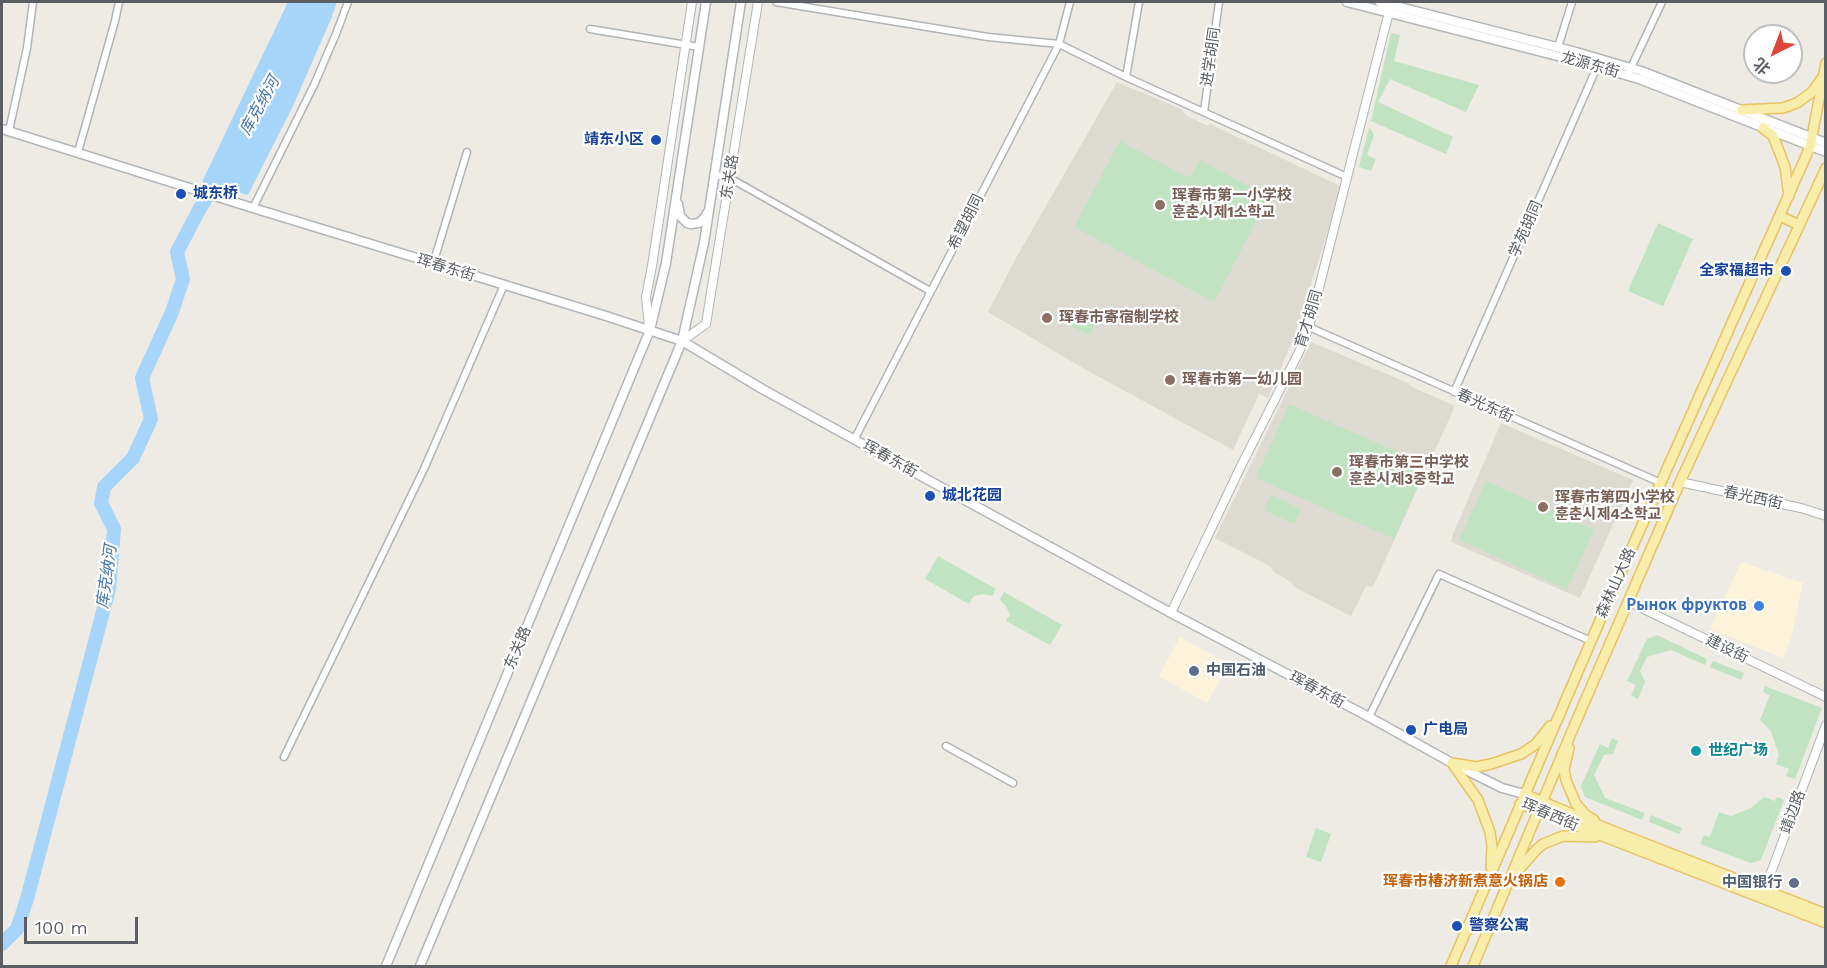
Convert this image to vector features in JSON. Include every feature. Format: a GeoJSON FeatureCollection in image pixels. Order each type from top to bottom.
{"type":"FeatureCollection","features":[{"type":"Feature","properties":{"kind":"main road","name":"东关路"},"geometry":{"type":"LineString","coordinates":[[386,966],[650,330],[666,263],[706,2]]}},
{"type":"Feature","properties":{"kind":"main road","name":"东关路"},"geometry":{"type":"LineString","coordinates":[[420,966],[682,341],[700,266],[741,2]]}},
{"type":"Feature","properties":{"kind":"main road","name":"龙源东街"},"geometry":{"type":"LineString","coordinates":[[1347,2],[1390,6],[1558,47],[1742,110],[1826,152]]}},
{"type":"Feature","properties":{"kind":"main road","name":"龙源东街"},"geometry":{"type":"LineString","coordinates":[[1380,2],[1597,67],[1629,72],[1763,128],[1811,143],[1826,143]]}},
{"type":"Feature","properties":{"kind":"main road","name":"森林山大路"},"geometry":{"type":"LineString","coordinates":[[1451,966],[1591,641],[1789,196],[1811,143],[1826,63]]}},
{"type":"Feature","properties":{"kind":"main road"},"geometry":{"type":"LineString","coordinates":[[1742,110],[1783,108],[1797,103],[1812,92],[1823,76]]}},
{"type":"Feature","properties":{"kind":"main road"},"geometry":{"type":"LineString","coordinates":[[1763,128],[1773,136],[1779,151],[1785,167],[1789,196]]}},
{"type":"Feature","properties":{"kind":"main road","name":"珲春东街"},"geometry":{"type":"LineString","coordinates":[[5,130],[682,341],[764,390],[1171,613],[1502,788]]}},
{"type":"Feature","properties":{"kind":"main road","name":"森林山大路"},"geometry":{"type":"LineString","coordinates":[[1473,966],[1680,482],[1826,168]]}},
{"type":"Feature","properties":{"kind":"main road"},"geometry":{"type":"LineString","coordinates":[[1810,203],[1826,188]]}},
{"type":"Feature","properties":{"kind":"main road"},"geometry":{"type":"LineString","coordinates":[[677,192],[680,216],[691,224],[702,220],[711,202]]}},
{"type":"Feature","properties":{"kind":"main road"},"geometry":{"type":"LineString","coordinates":[[1780,216],[1799,225]]}},
{"type":"Feature","properties":{"kind":"main road"},"geometry":{"type":"LineString","coordinates":[[1452,763],[1476,766],[1491,764],[1521,754],[1536,744],[1559,715]]}},
{"type":"Feature","properties":{"kind":"main road"},"geometry":{"type":"LineString","coordinates":[[1575,724],[1564,770],[1566,780],[1576,804],[1586,815],[1608,829]]}},
{"type":"Feature","properties":{"kind":"main road"},"geometry":{"type":"LineString","coordinates":[[1452,763],[1478,800],[1490,832],[1491,873]]}},
{"type":"Feature","properties":{"kind":"main road","name":"珲春西街"},"geometry":{"type":"LineString","coordinates":[[1502,788],[1524,794],[1763,894],[1826,923]]}},
{"type":"Feature","properties":{"kind":"main road","name":"珲春西街"},"geometry":{"type":"LineString","coordinates":[[1502,788],[1520,804],[1538,812],[1763,894],[1826,914]]}},
{"type":"Feature","properties":{"kind":"main road"},"geometry":{"type":"LineString","coordinates":[[1510,880],[1543,844],[1563,836],[1588,836],[1620,842]]}},
{"type":"Feature","properties":{"kind":"street"},"geometry":{"type":"LineString","coordinates":[[5,130],[27,48],[33,2]]}},
{"type":"Feature","properties":{"kind":"street"},"geometry":{"type":"LineString","coordinates":[[78,152],[116,21],[119,2]]}},
{"type":"Feature","properties":{"kind":"street"},"geometry":{"type":"LineString","coordinates":[[250,207],[314,85],[348,2]]}},
{"type":"Feature","properties":{"kind":"street","name":"东关路"},"geometry":{"type":"LineString","coordinates":[[650,330],[646,297],[692,2]]}},
{"type":"Feature","properties":{"kind":"street","name":"东关路"},"geometry":{"type":"LineString","coordinates":[[682,341],[706,324],[758,2]]}},
{"type":"Feature","properties":{"kind":"street"},"geometry":{"type":"LineString","coordinates":[[776,2],[988,37],[1059,44],[1126,77],[1347,177]]}},
{"type":"Feature","properties":{"kind":"street","name":"希望胡同"},"geometry":{"type":"LineString","coordinates":[[854,440],[1059,44],[1070,2]]}},
{"type":"Feature","properties":{"kind":"street"},"geometry":{"type":"LineString","coordinates":[[1126,77],[1139,2]]}},
{"type":"Feature","properties":{"kind":"street","name":"进学胡同"},"geometry":{"type":"LineString","coordinates":[[1204,112],[1219,2]]}},
{"type":"Feature","properties":{"kind":"street"},"geometry":{"type":"LineString","coordinates":[[1558,47],[1572,2]]}},
{"type":"Feature","properties":{"kind":"street"},"geometry":{"type":"LineString","coordinates":[[1629,72],[1662,2]]}},
{"type":"Feature","properties":{"kind":"street","name":"育才胡同"},"geometry":{"type":"LineString","coordinates":[[1171,613],[1241,466],[1299,352],[1309,327],[1390,6]]}},
{"type":"Feature","properties":{"kind":"street"},"geometry":{"type":"LineString","coordinates":[[590,29],[699,47]]}},
{"type":"Feature","properties":{"kind":"street","name":"学苑胡同"},"geometry":{"type":"LineString","coordinates":[[1454,392],[1597,67]]}},
{"type":"Feature","properties":{"kind":"street"},"geometry":{"type":"LineString","coordinates":[[433,264],[467,152]]}},
{"type":"Feature","properties":{"kind":"street"},"geometry":{"type":"LineString","coordinates":[[715,175],[730,178],[930,291]]}},
{"type":"Feature","properties":{"kind":"street"},"geometry":{"type":"LineString","coordinates":[[284,757],[424,469],[504,285]]}},
{"type":"Feature","properties":{"kind":"street","name":"春光东街"},"geometry":{"type":"LineString","coordinates":[[1309,327],[1661,483]]}},
{"type":"Feature","properties":{"kind":"street","name":"春光西街"},"geometry":{"type":"LineString","coordinates":[[1680,482],[1801,508],[1826,516]]}},
{"type":"Feature","properties":{"kind":"street"},"geometry":{"type":"LineString","coordinates":[[1369,717],[1439,574],[1591,641]]}},
{"type":"Feature","properties":{"kind":"street","name":"建设街"},"geometry":{"type":"LineString","coordinates":[[1629,602],[1826,697]]}},
{"type":"Feature","properties":{"kind":"street","name":"靖边路"},"geometry":{"type":"LineString","coordinates":[[1763,894],[1826,725]]}},
{"type":"Feature","properties":{"kind":"street"},"geometry":{"type":"LineString","coordinates":[[945,746],[1013,783]]}},
{"type":"Feature","properties":{"kind":"shaded area","name":"珲春市第一小学校 훈춘시제1소학교"},"geometry":{"type":"Polygon","coordinates":[[[1117,82],[1181,109],[1187,116],[1208,126],[1210,124],[1342,187],[1294,337],[1268,398],[1259,394],[1233,450],[1081,367],[988,312],[1016,258],[1117,82]]]}},
{"type":"Feature","properties":{"kind":"shaded area","name":"珲春市第三中学校 훈춘시제3중학교"},"geometry":{"type":"Polygon","coordinates":[[[1311,342],[1408,383],[1412,387],[1455,406],[1373,587],[1366,586],[1351,616],[1296,588],[1291,582],[1274,572],[1270,566],[1215,538],[1311,342]]]}},
{"type":"Feature","properties":{"kind":"shaded area","name":"珲春市第四小学校 훈춘시제4소학교"},"geometry":{"type":"Polygon","coordinates":[[[1501,423],[1633,480],[1580,598],[1451,542],[1501,423]]]}},
{"type":"Feature","properties":{"kind":"shaded area","name":"Рынок фруктов"},"geometry":{"type":"Polygon","coordinates":[[[1741,562],[1803,583],[1791,638],[1783,658],[1710,629],[1741,562]]]}},
{"type":"Feature","properties":{"kind":"shaded area"},"geometry":{"type":"Polygon","coordinates":[[[1180,637],[1229,664],[1207,703],[1159,676],[1180,637]]]}},
{"type":"Feature","properties":{"kind":"green space"},"geometry":{"type":"Polygon","coordinates":[[[1391,33],[1400,35],[1394,61],[1479,85],[1466,112],[1390,79],[1378,102],[1453,137],[1446,154],[1371,121],[1391,33]]]}},
{"type":"Feature","properties":{"kind":"green space"},"geometry":{"type":"Polygon","coordinates":[[[1369,128],[1374,135],[1367,155],[1376,159],[1371,171],[1359,167],[1369,128]]]}},
{"type":"Feature","properties":{"kind":"green space"},"geometry":{"type":"Polygon","coordinates":[[[1120,141],[1189,178],[1200,160],[1267,196],[1214,302],[1074,227],[1120,141]]]}},
{"type":"Feature","properties":{"kind":"green space"},"geometry":{"type":"Polygon","coordinates":[[[1658,223],[1693,239],[1663,306],[1628,291],[1658,223]]]}},
{"type":"Feature","properties":{"kind":"green space"},"geometry":{"type":"Polygon","coordinates":[[[1066,306],[1096,322],[1089,335],[1059,320],[1066,306]]]}},
{"type":"Feature","properties":{"kind":"green space"},"geometry":{"type":"Polygon","coordinates":[[[1289,404],[1427,465],[1394,539],[1256,478],[1289,404]]]}},
{"type":"Feature","properties":{"kind":"green space"},"geometry":{"type":"Polygon","coordinates":[[[1486,481],[1594,530],[1567,589],[1459,540],[1486,481]]]}},
{"type":"Feature","properties":{"kind":"green space"},"geometry":{"type":"Polygon","coordinates":[[[1271,495],[1301,509],[1294,524],[1264,510],[1271,495]]]}},
{"type":"Feature","properties":{"kind":"green space"},"geometry":{"type":"Polygon","coordinates":[[[938,556],[996,589],[992,596],[983,594],[974,596],[969,604],[925,579],[938,556]]]}},
{"type":"Feature","properties":{"kind":"green space"},"geometry":{"type":"Polygon","coordinates":[[[1004,592],[1062,625],[1050,645],[1006,621],[1010,615],[1000,600],[1004,592]]]}},
{"type":"Feature","properties":{"kind":"green space"},"geometry":{"type":"Polygon","coordinates":[[[1657,635],[1707,659],[1705,665],[1671,650],[1647,657],[1640,671],[1645,682],[1638,699],[1631,695],[1636,685],[1627,681],[1647,639],[1657,635]]]}},
{"type":"Feature","properties":{"kind":"green space"},"geometry":{"type":"Polygon","coordinates":[[[1713,661],[1744,673],[1741,680],[1710,667],[1713,661]]]}},
{"type":"Feature","properties":{"kind":"green space"},"geometry":{"type":"Polygon","coordinates":[[[1765,686],[1822,708],[1795,779],[1786,776],[1789,769],[1776,764],[1779,755],[1771,731],[1760,720],[1770,695],[1763,692],[1765,686]]]}},
{"type":"Feature","properties":{"kind":"green space"},"geometry":{"type":"Polygon","coordinates":[[[1612,738],[1618,741],[1613,754],[1604,755],[1594,775],[1605,798],[1645,813],[1642,820],[1585,797],[1581,786],[1600,744],[1608,748],[1612,738]]]}},
{"type":"Feature","properties":{"kind":"green space"},"geometry":{"type":"Polygon","coordinates":[[[1764,797],[1775,801],[1777,797],[1784,800],[1761,860],[1751,863],[1700,844],[1704,835],[1710,837],[1719,812],[1731,816],[1751,808],[1764,797]]]}},
{"type":"Feature","properties":{"kind":"green space"},"geometry":{"type":"Polygon","coordinates":[[[1651,815],[1682,828],[1679,834],[1649,822],[1651,815]]]}},
{"type":"Feature","properties":{"kind":"green space"},"geometry":{"type":"Polygon","coordinates":[[[1316,828],[1331,834],[1321,862],[1306,857],[1316,828]]]}},
{"type":"Feature","properties":{"kind":"water"},"geometry":{"type":"Polygon","coordinates":[[[288,2],[337,2],[293,106],[248,195],[202,182],[288,2]]]}},
{"type":"Feature","properties":{"kind":"waterway","name":"库克纳河"},"geometry":{"type":"LineString","coordinates":[[2,944],[17,929],[27,899],[109,589],[114,529],[101,503],[104,487],[133,458],[151,419],[142,378],[172,312],[183,279],[177,252],[224,170]]}},
{"type":"Feature","properties":{"kind":"place","name":"靖东小区"},"geometry":{"type":"Point","coordinates":[656,140]}},
{"type":"Feature","properties":{"kind":"place","name":"城东桥"},"geometry":{"type":"Point","coordinates":[181,194]}},
{"type":"Feature","properties":{"kind":"place","name":"珲春市第一小学校 훈춘시제1소학교"},"geometry":{"type":"Point","coordinates":[1160,205]}},
{"type":"Feature","properties":{"kind":"place","name":"全家福超市"},"geometry":{"type":"Point","coordinates":[1786,271]}},
{"type":"Feature","properties":{"kind":"place","name":"珲春市寄宿制学校"},"geometry":{"type":"Point","coordinates":[1047,318]}},
{"type":"Feature","properties":{"kind":"place","name":"珲春市第一幼儿园"},"geometry":{"type":"Point","coordinates":[1170,380]}},
{"type":"Feature","properties":{"kind":"place","name":"珲春市第三中学校 훈춘시제3중학교"},"geometry":{"type":"Point","coordinates":[1337,472]}},
{"type":"Feature","properties":{"kind":"place","name":"城北花园"},"geometry":{"type":"Point","coordinates":[930,496]}},
{"type":"Feature","properties":{"kind":"place","name":"珲春市第四小学校 훈춘시제4소학교"},"geometry":{"type":"Point","coordinates":[1543,507]}},
{"type":"Feature","properties":{"kind":"place","name":"Рынок фруктов"},"geometry":{"type":"Point","coordinates":[1759,606]}},
{"type":"Feature","properties":{"kind":"place","name":"中国石油"},"geometry":{"type":"Point","coordinates":[1194,671]}},
{"type":"Feature","properties":{"kind":"place","name":"广电局"},"geometry":{"type":"Point","coordinates":[1411,730]}},
{"type":"Feature","properties":{"kind":"place","name":"世纪广场"},"geometry":{"type":"Point","coordinates":[1696,751]}},
{"type":"Feature","properties":{"kind":"place","name":"珲春市椿济新煮意火锅店"},"geometry":{"type":"Point","coordinates":[1560,882]}},
{"type":"Feature","properties":{"kind":"place","name":"中国银行"},"geometry":{"type":"Point","coordinates":[1794,883]}},
{"type":"Feature","properties":{"kind":"place","name":"警察公寓"},"geometry":{"type":"Point","coordinates":[1457,926]}}]}
